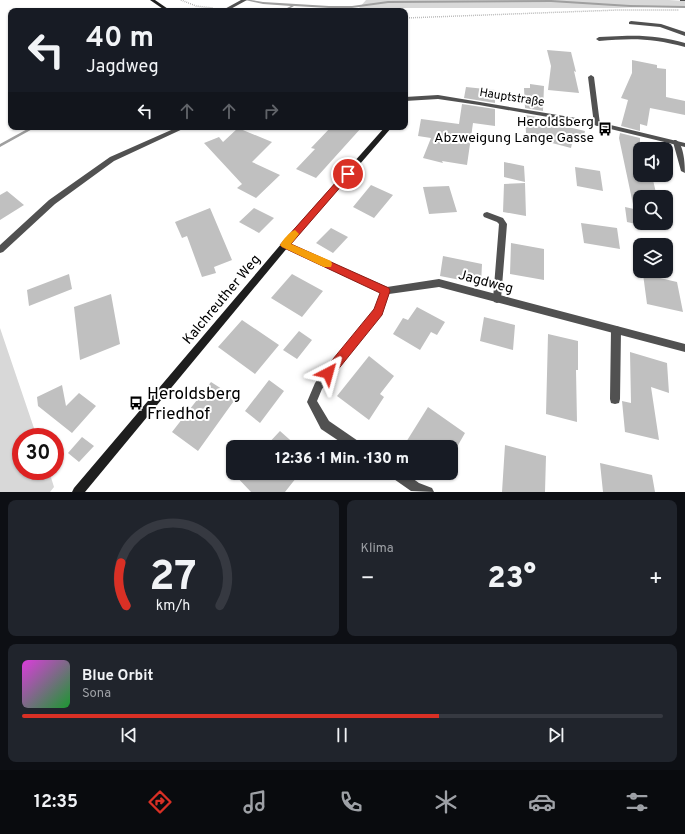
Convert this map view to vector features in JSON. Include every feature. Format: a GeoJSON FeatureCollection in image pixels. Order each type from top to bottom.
{"type":"FeatureCollection","features":[{"type":"Feature","properties":{"kind":"main road"},"geometry":{"type":"LineString","coordinates":[[152,0],[164,8]]}},
{"type":"Feature","properties":{"kind":"main road","name":"Kalchreuther Weg"},"geometry":{"type":"LineString","coordinates":[[78,492],[285,245],[386,130]]}},
{"type":"Feature","properties":{"kind":"street"},"geometry":{"type":"LineString","coordinates":[[229,8],[245,0]]}},
{"type":"Feature","properties":{"kind":"street"},"geometry":{"type":"LineString","coordinates":[[631,23],[661,26],[685,34]]}},
{"type":"Feature","properties":{"kind":"street"},"geometry":{"type":"LineString","coordinates":[[599,39],[654,37],[668,39],[685,45]]}},
{"type":"Feature","properties":{"kind":"street"},"geometry":{"type":"LineString","coordinates":[[591,77],[596,124]]}},
{"type":"Feature","properties":{"kind":"street","name":"Hauptstraße"},"geometry":{"type":"LineString","coordinates":[[408,99],[438,97],[545,114],[596,124],[685,145]]}},
{"type":"Feature","properties":{"kind":"street"},"geometry":{"type":"LineString","coordinates":[[0,250],[52,202],[112,159],[177,130]]}},
{"type":"Feature","properties":{"kind":"street"},"geometry":{"type":"LineString","coordinates":[[676,142],[685,171]]}},
{"type":"Feature","properties":{"kind":"street"},"geometry":{"type":"LineString","coordinates":[[487,215],[500,220],[503,224],[497,299]]}},
{"type":"Feature","properties":{"kind":"street"},"geometry":{"type":"LineString","coordinates":[[285,245],[386,291],[378,312],[318,386],[312,402],[325,425],[347,440]]}},
{"type":"Feature","properties":{"kind":"street","name":"Jagdweg"},"geometry":{"type":"LineString","coordinates":[[386,291],[439,284],[685,348]]}},
{"type":"Feature","properties":{"kind":"street"},"geometry":{"type":"LineString","coordinates":[[615,399],[616,330]]}},
{"type":"Feature","properties":{"kind":"street"},"geometry":{"type":"LineString","coordinates":[[405,480],[415,487],[428,492]]}},
{"type":"Feature","properties":{"kind":"path"},"geometry":{"type":"LineString","coordinates":[[408,18],[618,10],[685,10]]}},
{"type":"Feature","properties":{"kind":"shaded area"},"geometry":{"type":"Polygon","coordinates":[[[366,0],[669,0],[685,1],[685,6],[616,8],[359,8],[366,0]]]}},
{"type":"Feature","properties":{"kind":"shaded area"},"geometry":{"type":"Polygon","coordinates":[[[0,328],[34,428],[12,428],[12,480],[52,480],[54,487],[50,492],[0,492],[0,328]]]}},
{"type":"Feature","properties":{"kind":"building"},"geometry":{"type":"Polygon","coordinates":[[[547,50],[571,52],[579,93],[548,90],[551,66],[547,50]]]}},
{"type":"Feature","properties":{"kind":"building"},"geometry":{"type":"Polygon","coordinates":[[[632,60],[657,65],[657,68],[666,69],[666,97],[685,101],[685,115],[650,108],[647,126],[640,124],[640,131],[621,126],[628,100],[621,98],[632,73],[632,60]]]}},
{"type":"Feature","properties":{"kind":"building"},"geometry":{"type":"Polygon","coordinates":[[[530,84],[544,86],[543,111],[525,108],[524,88],[530,88],[530,84]]]}},
{"type":"Feature","properties":{"kind":"building"},"geometry":{"type":"Polygon","coordinates":[[[466,87],[495,90],[495,103],[464,98],[466,87]]]}},
{"type":"Feature","properties":{"kind":"building"},"geometry":{"type":"Polygon","coordinates":[[[462,104],[495,109],[495,126],[473,123],[467,165],[442,161],[443,163],[423,158],[431,138],[418,136],[421,119],[459,124],[462,104]]]}},
{"type":"Feature","properties":{"kind":"building"},"geometry":{"type":"Polygon","coordinates":[[[525,115],[543,118],[543,121],[585,131],[583,140],[573,139],[571,148],[552,143],[554,137],[526,133],[525,115]]]}},
{"type":"Feature","properties":{"kind":"building"},"geometry":{"type":"Polygon","coordinates":[[[236,130],[243,130],[272,142],[252,162],[280,175],[256,198],[237,188],[242,184],[204,143],[219,137],[223,142],[236,130]]]}},
{"type":"Feature","properties":{"kind":"building"},"geometry":{"type":"Polygon","coordinates":[[[328,130],[359,130],[316,178],[296,169],[315,149],[311,148],[328,130]]]}},
{"type":"Feature","properties":{"kind":"building"},"geometry":{"type":"Polygon","coordinates":[[[620,133],[640,138],[640,142],[633,142],[633,182],[653,182],[655,190],[633,190],[633,204],[619,138],[620,133]]]}},
{"type":"Feature","properties":{"kind":"building"},"geometry":{"type":"Polygon","coordinates":[[[504,162],[524,166],[525,182],[504,177],[504,162]]]}},
{"type":"Feature","properties":{"kind":"building"},"geometry":{"type":"Polygon","coordinates":[[[575,167],[600,171],[603,191],[577,186],[575,167]]]}},
{"type":"Feature","properties":{"kind":"building"},"geometry":{"type":"Polygon","coordinates":[[[525,183],[526,216],[503,212],[504,184],[525,183]]]}},
{"type":"Feature","properties":{"kind":"building"},"geometry":{"type":"Polygon","coordinates":[[[371,185],[393,195],[374,218],[353,207],[371,185]]]}},
{"type":"Feature","properties":{"kind":"building"},"geometry":{"type":"Polygon","coordinates":[[[449,186],[457,212],[429,214],[423,187],[449,186]]]}},
{"type":"Feature","properties":{"kind":"building"},"geometry":{"type":"Polygon","coordinates":[[[7,191],[24,205],[0,220],[0,195],[7,191]]]}},
{"type":"Feature","properties":{"kind":"building"},"geometry":{"type":"Polygon","coordinates":[[[625,207],[633,209],[633,223],[627,222],[625,207]]]}},
{"type":"Feature","properties":{"kind":"building"},"geometry":{"type":"Polygon","coordinates":[[[210,208],[232,260],[214,267],[216,273],[202,277],[187,236],[182,238],[175,222],[210,208]]]}},
{"type":"Feature","properties":{"kind":"building"},"geometry":{"type":"Polygon","coordinates":[[[254,208],[274,218],[259,233],[239,222],[254,208]]]}},
{"type":"Feature","properties":{"kind":"building"},"geometry":{"type":"Polygon","coordinates":[[[581,223],[617,228],[620,249],[584,243],[581,223]]]}},
{"type":"Feature","properties":{"kind":"building"},"geometry":{"type":"Polygon","coordinates":[[[331,228],[348,237],[333,253],[316,243],[331,228]]]}},
{"type":"Feature","properties":{"kind":"building"},"geometry":{"type":"Polygon","coordinates":[[[511,243],[544,249],[544,280],[510,274],[511,243]]]}},
{"type":"Feature","properties":{"kind":"building"},"geometry":{"type":"Polygon","coordinates":[[[443,256],[482,264],[481,284],[440,276],[443,256]]]}},
{"type":"Feature","properties":{"kind":"building"},"geometry":{"type":"Polygon","coordinates":[[[69,274],[72,289],[29,306],[27,290],[69,274]]]}},
{"type":"Feature","properties":{"kind":"building"},"geometry":{"type":"Polygon","coordinates":[[[292,274],[323,291],[302,317],[271,298],[292,274]]]}},
{"type":"Feature","properties":{"kind":"building"},"geometry":{"type":"Polygon","coordinates":[[[644,278],[660,278],[677,282],[683,312],[647,304],[644,278]]]}},
{"type":"Feature","properties":{"kind":"building"},"geometry":{"type":"Polygon","coordinates":[[[111,294],[120,344],[80,360],[74,307],[111,294]]]}},
{"type":"Feature","properties":{"kind":"building"},"geometry":{"type":"Polygon","coordinates":[[[417,307],[445,322],[437,335],[431,332],[420,350],[393,334],[403,318],[408,320],[417,307]]]}},
{"type":"Feature","properties":{"kind":"building"},"geometry":{"type":"Polygon","coordinates":[[[484,317],[515,325],[513,350],[480,341],[484,317]]]}},
{"type":"Feature","properties":{"kind":"building"},"geometry":{"type":"Polygon","coordinates":[[[242,320],[279,345],[255,374],[218,347],[242,320]]]}},
{"type":"Feature","properties":{"kind":"building"},"geometry":{"type":"Polygon","coordinates":[[[299,331],[312,340],[297,359],[283,350],[299,331]]]}},
{"type":"Feature","properties":{"kind":"building"},"geometry":{"type":"Polygon","coordinates":[[[548,334],[578,341],[578,370],[576,370],[577,422],[546,414],[548,334]]]}},
{"type":"Feature","properties":{"kind":"building"},"geometry":{"type":"Polygon","coordinates":[[[630,352],[667,363],[669,393],[651,387],[659,440],[625,432],[622,401],[631,403],[630,352]]]}},
{"type":"Feature","properties":{"kind":"building"},"geometry":{"type":"Polygon","coordinates":[[[369,356],[394,376],[380,394],[384,397],[369,420],[337,396],[369,356]]]}},
{"type":"Feature","properties":{"kind":"building"},"geometry":{"type":"Polygon","coordinates":[[[269,380],[284,391],[260,423],[245,411],[269,380]]]}},
{"type":"Feature","properties":{"kind":"building"},"geometry":{"type":"Polygon","coordinates":[[[211,382],[236,398],[198,451],[172,432],[211,382]]]}},
{"type":"Feature","properties":{"kind":"building"},"geometry":{"type":"Polygon","coordinates":[[[62,385],[66,406],[79,393],[96,406],[72,433],[38,406],[37,397],[62,385]]]}},
{"type":"Feature","properties":{"kind":"building"},"geometry":{"type":"Polygon","coordinates":[[[428,407],[465,433],[458,445],[458,440],[407,440],[428,407]]]}},
{"type":"Feature","properties":{"kind":"building"},"geometry":{"type":"Polygon","coordinates":[[[280,431],[290,440],[272,440],[280,431]]]}},
{"type":"Feature","properties":{"kind":"building"},"geometry":{"type":"Polygon","coordinates":[[[82,437],[94,446],[79,462],[68,453],[82,437]]]}},
{"type":"Feature","properties":{"kind":"building"},"geometry":{"type":"Polygon","coordinates":[[[505,445],[546,456],[545,492],[502,492],[505,445]]]}},
{"type":"Feature","properties":{"kind":"building"},"geometry":{"type":"Polygon","coordinates":[[[600,463],[652,475],[655,492],[603,492],[600,463]]]}},
{"type":"Feature","properties":{"kind":"building"},"geometry":{"type":"Polygon","coordinates":[[[240,480],[294,480],[285,492],[251,492],[240,480]]]}},
{"type":"Feature","properties":{"kind":"waterway"},"geometry":{"type":"LineString","coordinates":[[246,0],[263,3],[329,7],[352,7],[388,2],[551,1],[630,6],[685,7]]}},
{"type":"Feature","properties":{"kind":"waterway"},"geometry":{"type":"LineString","coordinates":[[289,8],[293,6]]}},
{"type":"Feature","properties":{"kind":"waterway"},"geometry":{"type":"LineString","coordinates":[[0,146],[29,130]]}},
{"type":"Feature","properties":{"kind":"slow traffic"},"geometry":{"type":"LineString","coordinates":[[295,234],[285,245],[327,264]]}},
{"type":"Feature","properties":{"kind":"place","name":"Heroldsberg Abzweigung Lange Gasse"},"geometry":{"type":"Point","coordinates":[605,129]}},
{"type":"Feature","properties":{"kind":"place","name":"Heroldsberg Friedhof"},"geometry":{"type":"Point","coordinates":[136,403]}},
{"type":"Feature","properties":{"kind":"route"},"geometry":{"type":"LineString","coordinates":[[328,373],[378,312],[386,291],[285,245],[348,174]]}}]}
